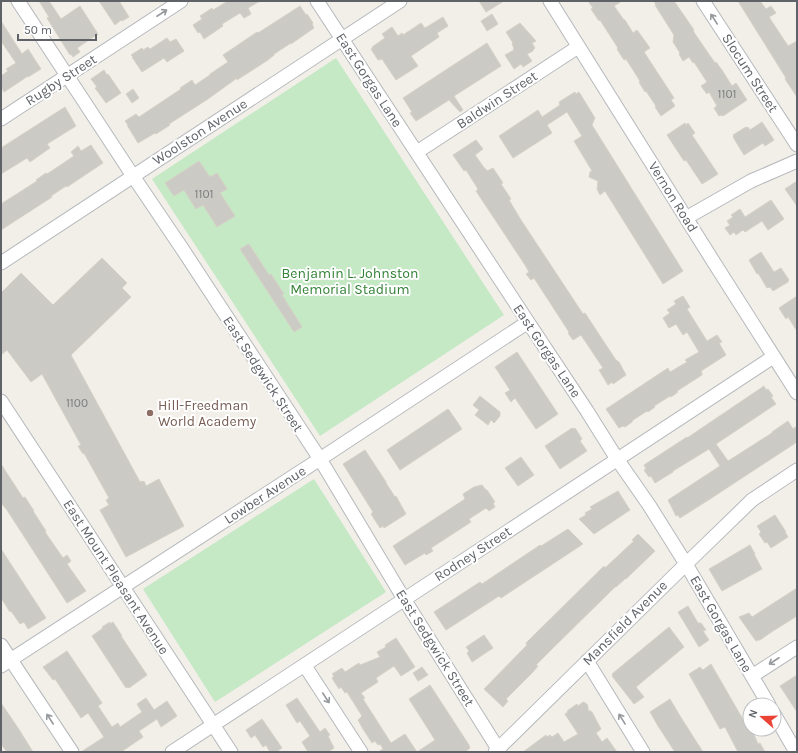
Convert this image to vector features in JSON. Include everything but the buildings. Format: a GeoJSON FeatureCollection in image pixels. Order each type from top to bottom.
{"type":"FeatureCollection","features":[{"type":"Feature","properties":{"kind":"street","name":"East Sedgwick Street"},"geometry":{"type":"LineString","coordinates":[[18,1],[320,459],[498,751]]}},
{"type":"Feature","properties":{"kind":"street","name":"Rugby Street"},"geometry":{"type":"LineString","coordinates":[[1,119],[182,1]]}},
{"type":"Feature","properties":{"kind":"street","name":"East Gorgas Lane"},"geometry":{"type":"LineString","coordinates":[[317,1],[587,411],[617,459],[649,505],[686,564],[764,697]]}},
{"type":"Feature","properties":{"kind":"street","name":"Woolston Avenue"},"geometry":{"type":"LineString","coordinates":[[1,263],[400,1]]}},
{"type":"Feature","properties":{"kind":"street","name":"Vernon Road"},"geometry":{"type":"LineString","coordinates":[[550,1],[578,48],[797,393]]}},
{"type":"Feature","properties":{"kind":"street","name":"Slocum Street"},"geometry":{"type":"LineString","coordinates":[[703,1],[797,145]]}},
{"type":"Feature","properties":{"kind":"street","name":"Baldwin Street"},"geometry":{"type":"LineString","coordinates":[[417,152],[578,48]]}},
{"type":"Feature","properties":{"kind":"street"},"geometry":{"type":"LineString","coordinates":[[686,218],[750,181],[797,161]]}},
{"type":"Feature","properties":{"kind":"street","name":"Lowber Avenue"},"geometry":{"type":"LineString","coordinates":[[6,663],[528,322]]}},
{"type":"Feature","properties":{"kind":"street","name":"Rodney Street"},"geometry":{"type":"LineString","coordinates":[[172,752],[773,357]]}},
{"type":"Feature","properties":{"kind":"street","name":"East Mount Pleasant Avenue"},"geometry":{"type":"LineString","coordinates":[[1,401],[231,752]]}},
{"type":"Feature","properties":{"kind":"street","name":"Mansfield Avenue"},"geometry":{"type":"LineString","coordinates":[[498,751],[587,661],[752,500],[797,470]]}},
{"type":"Feature","properties":{"kind":"street"},"geometry":{"type":"LineString","coordinates":[[1,645],[6,663],[72,752]]}},
{"type":"Feature","properties":{"kind":"street"},"geometry":{"type":"LineString","coordinates":[[752,676],[797,647]]}},
{"type":"Feature","properties":{"kind":"street"},"geometry":{"type":"LineString","coordinates":[[587,661],[643,752]]}},
{"type":"Feature","properties":{"kind":"street"},"geometry":{"type":"LineString","coordinates":[[305,666],[361,752]]}},
{"type":"Feature","properties":{"kind":"street"},"geometry":{"type":"LineString","coordinates":[[782,728],[796,752]]}},
{"type":"Feature","properties":{"kind":"green space","name":"Benjamin L. Johnston Memorial Stadium"},"geometry":{"type":"Polygon","coordinates":[[[336,58],[504,315],[320,436],[152,179],[336,58]]]}},
{"type":"Feature","properties":{"kind":"green space"},"geometry":{"type":"Polygon","coordinates":[[[314,479],[386,592],[215,702],[143,589],[314,479]]]}},
{"type":"Feature","properties":{"kind":"place","name":"Hill-Freedman World Academy"},"geometry":{"type":"Point","coordinates":[150,413]}}]}
